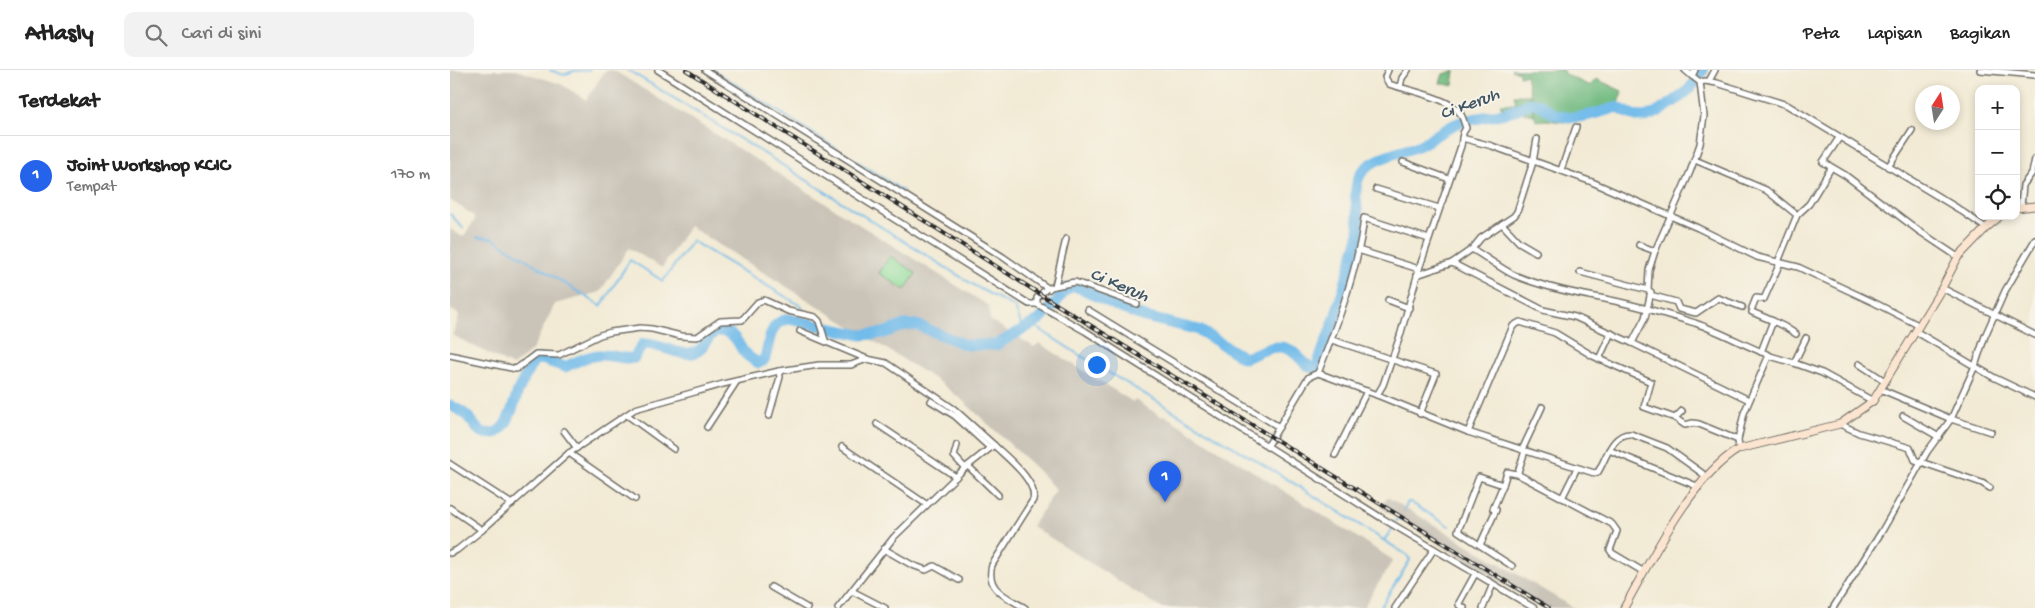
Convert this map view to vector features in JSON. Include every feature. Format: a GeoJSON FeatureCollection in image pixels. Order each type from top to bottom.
{"type":"FeatureCollection","features":[{"type":"Feature","properties":{"kind":"main road"},"geometry":{"type":"LineString","coordinates":[[2020,207],[2035,206]]}},
{"type":"Feature","properties":{"kind":"main road"},"geometry":{"type":"LineString","coordinates":[[1624,608],[1684,507],[1706,476],[1739,449],[1840,424],[1873,401],[1942,288],[1958,257],[1995,220]]}},
{"type":"Feature","properties":{"kind":"street"},"geometry":{"type":"LineString","coordinates":[[658,70],[1029,304],[1038,304],[1085,331],[1267,447],[1534,608]]}},
{"type":"Feature","properties":{"kind":"street"},"geometry":{"type":"LineString","coordinates":[[705,70],[1003,256],[1049,288]]}},
{"type":"Feature","properties":{"kind":"street"},"geometry":{"type":"LineString","coordinates":[[1377,395],[1383,385],[1409,308],[1417,275],[1462,138],[1462,132],[1466,128],[1463,118],[1455,107],[1420,92],[1389,84],[1385,77],[1388,70]]}},
{"type":"Feature","properties":{"kind":"street"},"geometry":{"type":"LineString","coordinates":[[1400,87],[1402,78],[1408,70]]}},
{"type":"Feature","properties":{"kind":"street"},"geometry":{"type":"LineString","coordinates":[[1632,343],[1647,310],[1649,270],[1655,251],[1697,161],[1704,116],[1699,82],[1685,70]]}},
{"type":"Feature","properties":{"kind":"street"},"geometry":{"type":"LineString","coordinates":[[1692,76],[1695,70]]}},
{"type":"Feature","properties":{"kind":"street"},"geometry":{"type":"LineString","coordinates":[[1709,81],[1715,70]]}},
{"type":"Feature","properties":{"kind":"street"},"geometry":{"type":"LineString","coordinates":[[1980,70],[2035,75]]}},
{"type":"Feature","properties":{"kind":"street"},"geometry":{"type":"LineString","coordinates":[[1699,82],[1709,81],[1787,105],[1957,208],[1986,228]]}},
{"type":"Feature","properties":{"kind":"street"},"geometry":{"type":"LineString","coordinates":[[1561,170],[1576,127]]}},
{"type":"Feature","properties":{"kind":"street"},"geometry":{"type":"LineString","coordinates":[[1888,167],[1912,130]]}},
{"type":"Feature","properties":{"kind":"street"},"geometry":{"type":"LineString","coordinates":[[1462,138],[1492,146],[1533,162],[1561,170],[1670,216],[1757,257],[1798,267],[1887,308],[1975,366],[2035,397]]}},
{"type":"Feature","properties":{"kind":"street"},"geometry":{"type":"LineString","coordinates":[[1839,138],[1823,162],[1845,175],[1919,231],[1958,257]]}},
{"type":"Feature","properties":{"kind":"street"},"geometry":{"type":"LineString","coordinates":[[1417,275],[1452,263],[1472,249],[1481,238],[1517,212],[1533,162],[1537,140]]}},
{"type":"Feature","properties":{"kind":"street"},"geometry":{"type":"LineString","coordinates":[[2020,202],[2023,185],[2032,172],[2035,159]]}},
{"type":"Feature","properties":{"kind":"street"},"geometry":{"type":"LineString","coordinates":[[1697,161],[1766,190],[1797,216]]}},
{"type":"Feature","properties":{"kind":"street"},"geometry":{"type":"LineString","coordinates":[[1403,162],[1449,179]]}},
{"type":"Feature","properties":{"kind":"street"},"geometry":{"type":"LineString","coordinates":[[1796,334],[1752,310],[1756,298],[1764,299],[1797,216],[1809,204],[1831,168]]}},
{"type":"Feature","properties":{"kind":"street"},"geometry":{"type":"LineString","coordinates":[[1376,189],[1439,208]]}},
{"type":"Feature","properties":{"kind":"street"},"geometry":{"type":"LineString","coordinates":[[1267,447],[1306,381],[1309,377],[1318,373],[1332,340],[1358,250],[1364,218],[1429,239]]}},
{"type":"Feature","properties":{"kind":"street"},"geometry":{"type":"LineString","coordinates":[[1502,224],[1519,242],[1536,252]]}},
{"type":"Feature","properties":{"kind":"street"},"geometry":{"type":"LineString","coordinates":[[1056,286],[1066,239]]}},
{"type":"Feature","properties":{"kind":"street"},"geometry":{"type":"LineString","coordinates":[[1833,608],[1950,419],[1975,366],[2005,292],[2035,240]]}},
{"type":"Feature","properties":{"kind":"street"},"geometry":{"type":"LineString","coordinates":[[1639,245],[1655,251]]}},
{"type":"Feature","properties":{"kind":"street"},"geometry":{"type":"LineString","coordinates":[[1472,249],[1513,274],[1531,282],[1647,310],[1726,334],[1742,344],[1770,356],[1822,373],[1873,401]]}},
{"type":"Feature","properties":{"kind":"street"},"geometry":{"type":"LineString","coordinates":[[1358,250],[1419,269]]}},
{"type":"Feature","properties":{"kind":"street"},"geometry":{"type":"LineString","coordinates":[[1452,263],[1543,310],[1575,317],[1748,400]]}},
{"type":"Feature","properties":{"kind":"street"},"geometry":{"type":"LineString","coordinates":[[1580,272],[1676,302],[1679,309],[1696,313],[1718,298],[1742,307]]}},
{"type":"Feature","properties":{"kind":"street"},"geometry":{"type":"LineString","coordinates":[[1038,304],[1037,298],[1049,288],[1075,282],[1137,304]]}},
{"type":"Feature","properties":{"kind":"street"},"geometry":{"type":"LineString","coordinates":[[1942,288],[2035,335]]}},
{"type":"Feature","properties":{"kind":"street"},"geometry":{"type":"LineString","coordinates":[[450,355],[516,370],[536,354],[559,355],[600,335],[611,332],[640,328],[697,338],[720,321],[742,320],[758,302],[764,300],[788,311],[813,316],[819,320],[825,340]]}},
{"type":"Feature","properties":{"kind":"street"},"geometry":{"type":"LineString","coordinates":[[1388,300],[1409,308]]}},
{"type":"Feature","properties":{"kind":"street"},"geometry":{"type":"LineString","coordinates":[[1088,310],[1279,427]]}},
{"type":"Feature","properties":{"kind":"street"},"geometry":{"type":"LineString","coordinates":[[1761,352],[1773,321]]}},
{"type":"Feature","properties":{"kind":"street"},"geometry":{"type":"LineString","coordinates":[[1468,432],[1516,323],[1525,323],[1555,334],[1599,359],[1651,382],[1644,407],[1675,418],[1686,426],[1693,423],[1699,424],[1738,440]]}},
{"type":"Feature","properties":{"kind":"street"},"geometry":{"type":"LineString","coordinates":[[800,331],[867,359],[886,363],[954,409],[992,446]]}},
{"type":"Feature","properties":{"kind":"street"},"geometry":{"type":"LineString","coordinates":[[1599,359],[1610,333]]}},
{"type":"Feature","properties":{"kind":"street"},"geometry":{"type":"LineString","coordinates":[[1794,364],[1806,338]]}},
{"type":"Feature","properties":{"kind":"street"},"geometry":{"type":"LineString","coordinates":[[1332,340],[1436,374],[1420,414]]}},
{"type":"Feature","properties":{"kind":"street"},"geometry":{"type":"LineString","coordinates":[[1739,449],[1740,426],[1748,400],[1770,356]]}},
{"type":"Feature","properties":{"kind":"street"},"geometry":{"type":"LineString","coordinates":[[450,553],[457,550],[482,530],[577,448],[629,417],[645,405],[737,381],[819,365],[851,364],[867,359]]}},
{"type":"Feature","properties":{"kind":"street"},"geometry":{"type":"LineString","coordinates":[[1859,364],[1885,382]]}},
{"type":"Feature","properties":{"kind":"street"},"geometry":{"type":"LineString","coordinates":[[1318,373],[1468,432],[1594,473],[1598,472],[1609,450],[1622,436],[1631,434],[1667,448],[1706,476]]}},
{"type":"Feature","properties":{"kind":"street"},"geometry":{"type":"LineString","coordinates":[[768,416],[780,374]]}},
{"type":"Feature","properties":{"kind":"street"},"geometry":{"type":"LineString","coordinates":[[707,427],[737,381]]}},
{"type":"Feature","properties":{"kind":"street"},"geometry":{"type":"LineString","coordinates":[[1880,388],[1950,419],[1990,432]]}},
{"type":"Feature","properties":{"kind":"street"},"geometry":{"type":"LineString","coordinates":[[1335,455],[1367,391]]}},
{"type":"Feature","properties":{"kind":"street"},"geometry":{"type":"LineString","coordinates":[[931,401],[955,416],[1028,478],[1035,494],[1034,500],[992,564],[990,573],[990,580],[993,585],[1025,608]]}},
{"type":"Feature","properties":{"kind":"street"},"geometry":{"type":"LineString","coordinates":[[1517,474],[1523,451],[1542,407]]}},
{"type":"Feature","properties":{"kind":"street"},"geometry":{"type":"LineString","coordinates":[[1675,418],[1682,411]]}},
{"type":"Feature","properties":{"kind":"street"},"geometry":{"type":"LineString","coordinates":[[1903,416],[1939,437]]}},
{"type":"Feature","properties":{"kind":"street"},"geometry":{"type":"LineString","coordinates":[[629,417],[674,449]]}},
{"type":"Feature","properties":{"kind":"street"},"geometry":{"type":"LineString","coordinates":[[877,424],[956,477]]}},
{"type":"Feature","properties":{"kind":"street"},"geometry":{"type":"LineString","coordinates":[[1840,424],[1859,433],[1910,448],[1915,460],[1982,483],[1990,488]]}},
{"type":"Feature","properties":{"kind":"street"},"geometry":{"type":"LineString","coordinates":[[564,431],[577,448]]}},
{"type":"Feature","properties":{"kind":"street"},"geometry":{"type":"LineString","coordinates":[[957,445],[954,456],[998,495]]}},
{"type":"Feature","properties":{"kind":"street"},"geometry":{"type":"LineString","coordinates":[[838,608],[884,549],[926,504],[992,446]]}},
{"type":"Feature","properties":{"kind":"street"},"geometry":{"type":"LineString","coordinates":[[842,447],[926,504]]}},
{"type":"Feature","properties":{"kind":"street"},"geometry":{"type":"LineString","coordinates":[[1609,450],[1699,487]]}},
{"type":"Feature","properties":{"kind":"street"},"geometry":{"type":"LineString","coordinates":[[571,454],[635,499]]}},
{"type":"Feature","properties":{"kind":"street"},"geometry":{"type":"LineString","coordinates":[[450,464],[512,504]]}},
{"type":"Feature","properties":{"kind":"street"},"geometry":{"type":"LineString","coordinates":[[1562,498],[1577,468]]}},
{"type":"Feature","properties":{"kind":"street"},"geometry":{"type":"LineString","coordinates":[[1480,545],[1496,510],[1493,509],[1507,472],[1517,474],[1612,524],[1617,531],[1610,550],[1612,553],[1644,572]]}},
{"type":"Feature","properties":{"kind":"street"},"geometry":{"type":"LineString","coordinates":[[1503,485],[1479,477],[1458,531],[1512,566]]}},
{"type":"Feature","properties":{"kind":"street"},"geometry":{"type":"LineString","coordinates":[[450,508],[482,530]]}},
{"type":"Feature","properties":{"kind":"street"},"geometry":{"type":"LineString","coordinates":[[884,549],[919,568],[926,570],[934,566],[960,580]]}},
{"type":"Feature","properties":{"kind":"street"},"geometry":{"type":"LineString","coordinates":[[1395,608],[1434,549]]}},
{"type":"Feature","properties":{"kind":"street"},"geometry":{"type":"LineString","coordinates":[[1464,608],[1459,603],[1475,574]]}},
{"type":"Feature","properties":{"kind":"street"},"geometry":{"type":"LineString","coordinates":[[1483,608],[1493,584]]}},
{"type":"Feature","properties":{"kind":"street"},"geometry":{"type":"LineString","coordinates":[[772,587],[807,608]]}},
{"type":"Feature","properties":{"kind":"street"},"geometry":{"type":"LineString","coordinates":[[852,591],[885,608]]}},
{"type":"Feature","properties":{"kind":"shaded area"},"geometry":{"type":"Polygon","coordinates":[[[450,70],[515,70],[561,84],[586,100],[605,71],[613,70],[989,306],[990,320],[1034,347],[1039,343],[1133,402],[1135,400],[1162,417],[1164,415],[1393,560],[1363,608],[1161,608],[1032,526],[1056,490],[1038,470],[961,399],[938,381],[689,226],[662,268],[629,248],[600,292],[555,304],[532,350],[513,366],[452,335],[459,317],[458,314],[450,309],[450,229],[463,237],[475,220],[473,215],[450,200],[450,70]]]}},
{"type":"Feature","properties":{"kind":"shaded area"},"geometry":{"type":"Polygon","coordinates":[[[1387,497],[1574,608],[1542,608],[1381,508],[1387,497]]]}},
{"type":"Feature","properties":{"kind":"green space"},"geometry":{"type":"Polygon","coordinates":[[[1511,70],[1564,70],[1563,73],[1590,86],[1596,79],[1622,91],[1617,112],[1580,116],[1564,122],[1536,121],[1526,75],[1519,76],[1519,72],[1511,70]]]}},
{"type":"Feature","properties":{"kind":"green space"},"geometry":{"type":"Polygon","coordinates":[[[1455,71],[1453,86],[1440,83],[1443,74],[1455,71]]]}},
{"type":"Feature","properties":{"kind":"green space"},"geometry":{"type":"Polygon","coordinates":[[[1514,95],[1529,95],[1534,115],[1501,107],[1501,104],[1516,103],[1514,95]]]}},
{"type":"Feature","properties":{"kind":"green space"},"geometry":{"type":"Polygon","coordinates":[[[890,256],[916,273],[905,290],[879,273],[890,256]]]}},
{"type":"Feature","properties":{"kind":"waterway"},"geometry":{"type":"LineString","coordinates":[[550,70],[564,75],[573,71],[590,70]]}},
{"type":"Feature","properties":{"kind":"waterway"},"geometry":{"type":"LineString","coordinates":[[628,70],[980,289],[1015,307],[1023,330]]}},
{"type":"Feature","properties":{"kind":"waterway"},"geometry":{"type":"LineString","coordinates":[[713,70],[903,191]]}},
{"type":"Feature","properties":{"kind":"waterway","name":"Ci Keruh"},"geometry":{"type":"LineString","coordinates":[[450,405],[465,414],[480,431],[490,434],[497,432],[507,421],[518,391],[534,360],[542,359],[565,367],[594,356],[634,358],[643,344],[676,352],[690,353],[700,350],[713,333],[722,331],[730,333],[746,355],[759,363],[764,360],[773,329],[777,324],[789,319],[861,335],[884,333],[905,325],[917,325],[966,345],[996,345],[1039,320],[1055,304],[1065,290],[1073,286],[1145,317],[1199,330],[1244,358],[1267,349],[1279,347],[1293,352],[1312,368],[1317,366],[1334,321],[1359,237],[1356,191],[1359,177],[1369,165],[1385,157],[1418,146],[1455,124],[1496,115],[1530,103],[1540,105],[1554,114],[1570,117],[1586,116],[1617,107],[1638,117],[1648,116],[1660,111],[1684,94],[1703,70]]}},
{"type":"Feature","properties":{"kind":"waterway"},"geometry":{"type":"LineString","coordinates":[[450,214],[463,228]]}},
{"type":"Feature","properties":{"kind":"waterway"},"geometry":{"type":"LineString","coordinates":[[477,237],[492,238],[601,306],[630,260],[663,281],[692,241],[801,306],[803,310]]}},
{"type":"Feature","properties":{"kind":"waterway"},"geometry":{"type":"LineString","coordinates":[[1033,325],[1081,356],[1284,477],[1407,555],[1410,560],[1380,608]]}},
{"type":"Feature","properties":{"kind":"waterway"},"geometry":{"type":"LineString","coordinates":[[1404,510],[1408,502],[1410,502],[1449,526]]}},
{"type":"Feature","properties":{"kind":"waterway"},"geometry":{"type":"LineString","coordinates":[[1396,521],[1399,518]]}},
{"type":"Feature","properties":{"kind":"waterway"},"geometry":{"type":"LineString","coordinates":[[1384,540],[1393,528]]}},
{"type":"Feature","properties":{"kind":"tunnel"},"geometry":{"type":"LineString","coordinates":[[1742,307],[1752,312],[1752,308]]}},
{"type":"Feature","properties":{"kind":"railway"},"geometry":{"type":"LineString","coordinates":[[686,70],[1051,301],[1549,608]]}},
{"type":"Feature","properties":{"kind":"place","name":"Joint Workshop KCIC"},"geometry":{"type":"Point","coordinates":[1165,502]}}]}
